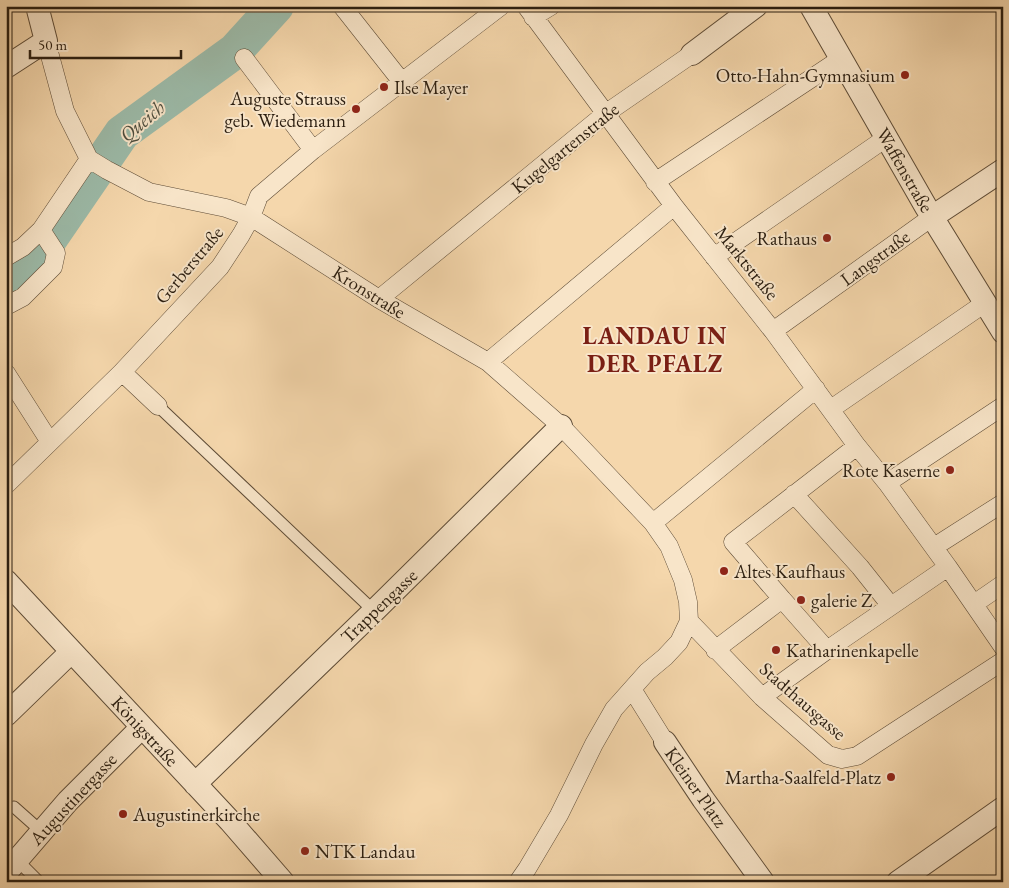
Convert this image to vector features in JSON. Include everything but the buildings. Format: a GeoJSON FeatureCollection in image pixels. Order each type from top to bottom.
{"type":"FeatureCollection","features":[{"type":"Feature","properties":{"kind":"street"},"geometry":{"type":"LineString","coordinates":[[6,257],[43,233],[97,164],[65,111],[37,6]]}},
{"type":"Feature","properties":{"kind":"street"},"geometry":{"type":"LineString","coordinates":[[342,6],[402,82]]}},
{"type":"Feature","properties":{"kind":"street","name":"Gerberstraße"},"geometry":{"type":"LineString","coordinates":[[6,485],[122,372],[220,267],[251,217],[259,196],[313,150],[501,6]]}},
{"type":"Feature","properties":{"kind":"street"},"geometry":{"type":"LineString","coordinates":[[530,11],[551,6]]}},
{"type":"Feature","properties":{"kind":"street","name":"Kugelgartenstraße"},"geometry":{"type":"LineString","coordinates":[[379,299],[605,114],[692,54],[756,6]]}},
{"type":"Feature","properties":{"kind":"street","name":"Waffenstraße"},"geometry":{"type":"LineString","coordinates":[[811,6],[932,217],[1003,332]]}},
{"type":"Feature","properties":{"kind":"street","name":"Marktstraße"},"geometry":{"type":"LineString","coordinates":[[530,11],[655,182],[773,331],[857,446],[887,483],[1003,647]]}},
{"type":"Feature","properties":{"kind":"street"},"geometry":{"type":"LineString","coordinates":[[6,67],[46,41]]}},
{"type":"Feature","properties":{"kind":"street"},"geometry":{"type":"LineString","coordinates":[[244,58],[313,150]]}},
{"type":"Feature","properties":{"kind":"street"},"geometry":{"type":"LineString","coordinates":[[655,182],[842,58]]}},
{"type":"Feature","properties":{"kind":"street"},"geometry":{"type":"LineString","coordinates":[[714,257],[886,138]]}},
{"type":"Feature","properties":{"kind":"street","name":"Kronstraße"},"geometry":{"type":"LineString","coordinates":[[97,164],[149,192],[226,208],[251,217],[379,299],[488,362],[561,426],[653,523],[669,546],[678,566],[688,602],[689,621]]}},
{"type":"Feature","properties":{"kind":"street","name":"Langstraße"},"geometry":{"type":"LineString","coordinates":[[773,331],[932,217],[1003,170]]}},
{"type":"Feature","properties":{"kind":"street"},"geometry":{"type":"LineString","coordinates":[[488,362],[674,206]]}},
{"type":"Feature","properties":{"kind":"street"},"geometry":{"type":"LineString","coordinates":[[6,306],[23,297],[53,268],[56,253],[43,233]]}},
{"type":"Feature","properties":{"kind":"street"},"geometry":{"type":"LineString","coordinates":[[831,409],[985,303]]}},
{"type":"Feature","properties":{"kind":"street"},"geometry":{"type":"LineString","coordinates":[[122,372],[158,406]]}},
{"type":"Feature","properties":{"kind":"street"},"geometry":{"type":"LineString","coordinates":[[6,373],[50,442]]}},
{"type":"Feature","properties":{"kind":"street"},"geometry":{"type":"LineString","coordinates":[[653,523],[816,389]]}},
{"type":"Feature","properties":{"kind":"street"},"geometry":{"type":"LineString","coordinates":[[887,483],[1003,406]]}},
{"type":"Feature","properties":{"kind":"street","name":"Trappengasse"},"geometry":{"type":"LineString","coordinates":[[194,784],[374,611],[561,426]]}},
{"type":"Feature","properties":{"kind":"street"},"geometry":{"type":"LineString","coordinates":[[827,650],[733,542],[857,446]]}},
{"type":"Feature","properties":{"kind":"street"},"geometry":{"type":"LineString","coordinates":[[794,494],[860,567],[891,606]]}},
{"type":"Feature","properties":{"kind":"street"},"geometry":{"type":"LineString","coordinates":[[934,547],[1003,503]]}},
{"type":"Feature","properties":{"kind":"street"},"geometry":{"type":"LineString","coordinates":[[762,697],[948,567]]}},
{"type":"Feature","properties":{"kind":"street","name":"Königstraße"},"geometry":{"type":"LineString","coordinates":[[6,582],[283,882]]}},
{"type":"Feature","properties":{"kind":"street"},"geometry":{"type":"LineString","coordinates":[[974,604],[1003,584]]}},
{"type":"Feature","properties":{"kind":"street"},"geometry":{"type":"LineString","coordinates":[[715,650],[782,599]]}},
{"type":"Feature","properties":{"kind":"street"},"geometry":{"type":"LineString","coordinates":[[518,882],[559,815],[594,744],[614,709],[647,672],[679,642],[689,621]]}},
{"type":"Feature","properties":{"kind":"street","name":"Stadthausgasse"},"geometry":{"type":"LineString","coordinates":[[689,621],[762,697],[828,755],[842,759],[857,756],[1003,661]]}},
{"type":"Feature","properties":{"kind":"street"},"geometry":{"type":"LineString","coordinates":[[6,715],[71,652]]}},
{"type":"Feature","properties":{"kind":"street","name":"Kleiner Platz"},"geometry":{"type":"LineString","coordinates":[[632,689],[703,799],[764,882]]}},
{"type":"Feature","properties":{"kind":"street","name":"Augustinergasse"},"geometry":{"type":"LineString","coordinates":[[12,867],[88,779],[142,728]]}},
{"type":"Feature","properties":{"kind":"street"},"geometry":{"type":"LineString","coordinates":[[898,882],[1003,808]]}},
{"type":"Feature","properties":{"kind":"lane"},"geometry":{"type":"LineString","coordinates":[[158,406],[374,611]]}},
{"type":"Feature","properties":{"kind":"lane"},"geometry":{"type":"LineString","coordinates":[[14,807],[41,832]]}},
{"type":"Feature","properties":{"kind":"lane"},"geometry":{"type":"LineString","coordinates":[[12,867],[39,882]]}},
{"type":"Feature","properties":{"kind":"waterway","name":"Queich"},"geometry":{"type":"LineString","coordinates":[[6,277],[48,241],[122,133],[235,51],[276,6]]}},
{"type":"Feature","properties":{"kind":"place","name":"Otto-Hahn-Gymnasium"},"geometry":{"type":"Point","coordinates":[905,75]}},
{"type":"Feature","properties":{"kind":"place","name":"Ilse Mayer"},"geometry":{"type":"Point","coordinates":[384,87]}},
{"type":"Feature","properties":{"kind":"place","name":"Auguste Strauss geb. Wiedemann"},"geometry":{"type":"Point","coordinates":[356,109]}},
{"type":"Feature","properties":{"kind":"place","name":"Rathaus"},"geometry":{"type":"Point","coordinates":[827,238]}},
{"type":"Feature","properties":{"kind":"place","name":"Rote Kaserne"},"geometry":{"type":"Point","coordinates":[950,470]}},
{"type":"Feature","properties":{"kind":"place","name":"Altes Kaufhaus"},"geometry":{"type":"Point","coordinates":[724,571]}},
{"type":"Feature","properties":{"kind":"place","name":"galerie Z"},"geometry":{"type":"Point","coordinates":[801,600]}},
{"type":"Feature","properties":{"kind":"place","name":"Katharinenkapelle"},"geometry":{"type":"Point","coordinates":[776,650]}},
{"type":"Feature","properties":{"kind":"place","name":"Martha-Saalfeld-Platz"},"geometry":{"type":"Point","coordinates":[891,777]}},
{"type":"Feature","properties":{"kind":"place","name":"Augustinerkirche"},"geometry":{"type":"Point","coordinates":[123,814]}},
{"type":"Feature","properties":{"kind":"place","name":"NTK Landau"},"geometry":{"type":"Point","coordinates":[305,851]}},
{"type":"Feature","properties":{"kind":"district","name":"LANDAU IN DER PFALZ"},"geometry":{"type":"Point","coordinates":[655,349]}}]}
